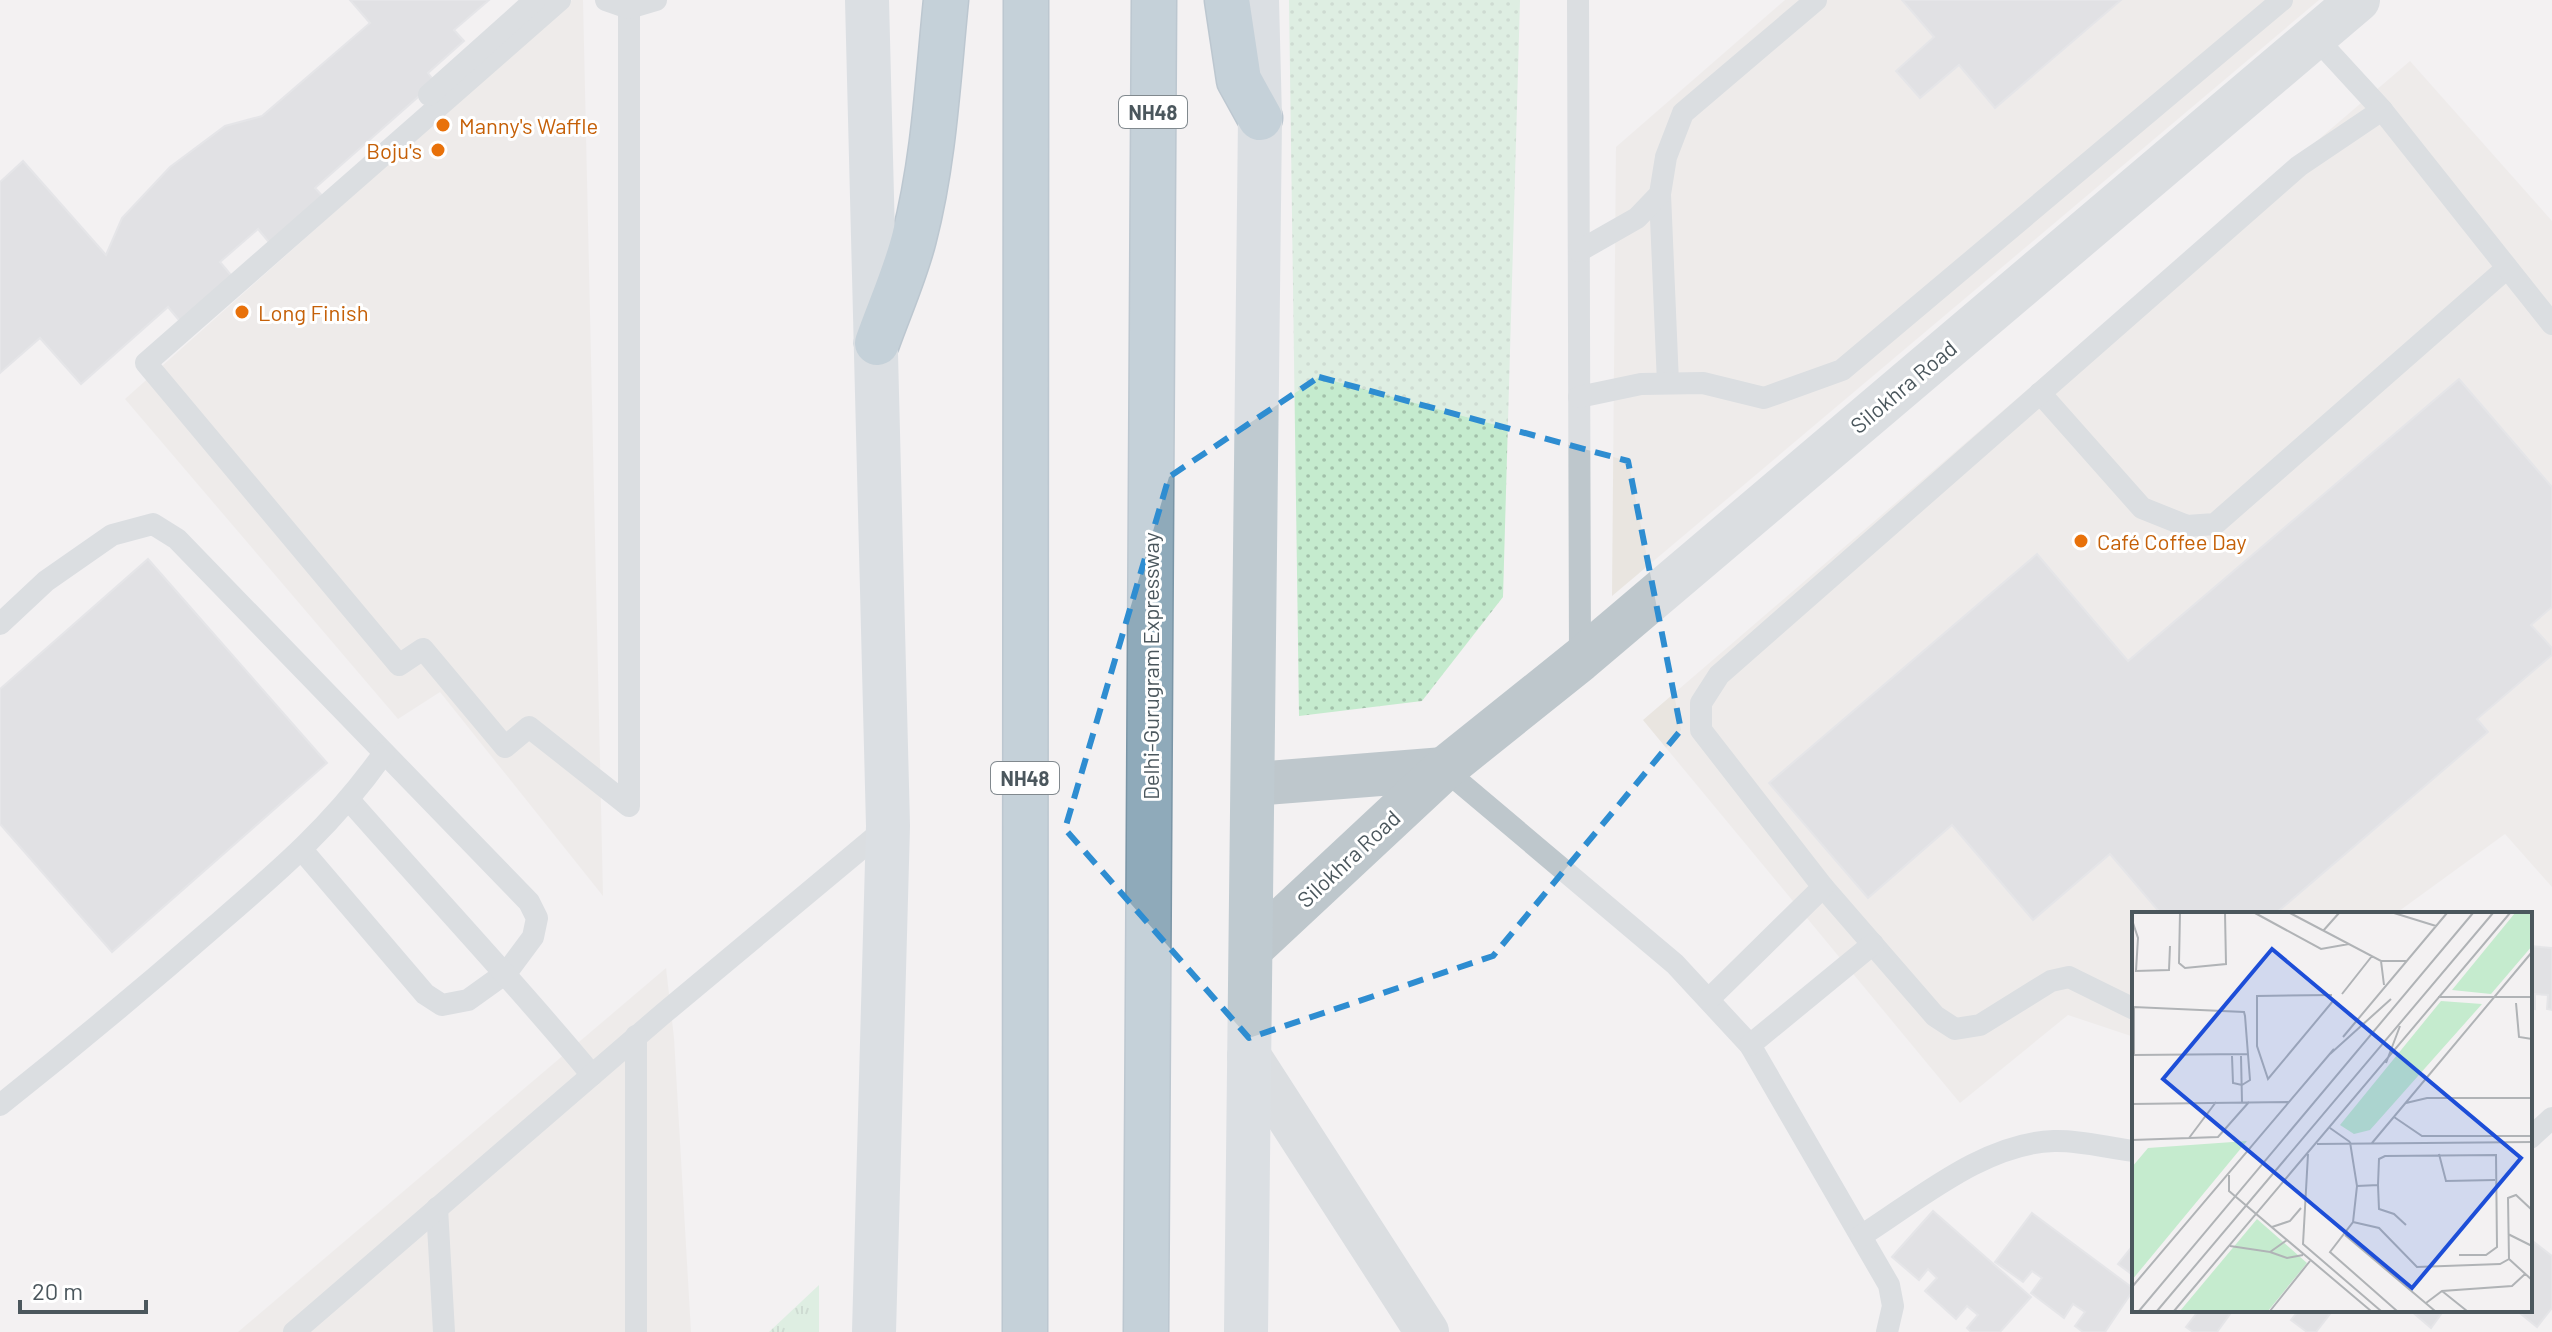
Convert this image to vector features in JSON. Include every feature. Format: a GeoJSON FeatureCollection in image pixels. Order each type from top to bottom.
{"type":"FeatureCollection","features":[{"type":"Feature","properties":{"kind":"highway"},"geometry":{"type":"LineString","coordinates":[[877,343],[913,240],[921,203],[930,153],[946,0]]}},
{"type":"Feature","properties":{"kind":"highway","name":"NH48"},"geometry":{"type":"LineString","coordinates":[[1025,1332],[1026,0]]}},
{"type":"Feature","properties":{"kind":"highway","name":"Delhi-Gurugram Expressway"},"geometry":{"type":"LineString","coordinates":[[1146,1332],[1154,0]]}},
{"type":"Feature","properties":{"kind":"highway"},"geometry":{"type":"LineString","coordinates":[[1227,0],[1239,80],[1260,118]]}},
{"type":"Feature","properties":{"kind":"main road"},"geometry":{"type":"LineString","coordinates":[[867,0],[888,826],[874,1332]]}},
{"type":"Feature","properties":{"kind":"main road"},"geometry":{"type":"LineString","coordinates":[[1246,1332],[1260,118],[1257,0]]}},
{"type":"Feature","properties":{"kind":"street","name":"Silokhra Road"},"geometry":{"type":"LineString","coordinates":[[1252,948],[1444,769],[1580,660],[2358,0]]}},
{"type":"Feature","properties":{"kind":"street","name":"Silokhra Road"},"geometry":{"type":"LineString","coordinates":[[1254,784],[1444,769]]}},
{"type":"Feature","properties":{"kind":"street"},"geometry":{"type":"LineString","coordinates":[[1249,1056],[1427,1332]]}},
{"type":"Feature","properties":{"kind":"lane"},"geometry":{"type":"LineString","coordinates":[[429,95],[535,0]]}},
{"type":"Feature","properties":{"kind":"lane"},"geometry":{"type":"LineString","coordinates":[[560,0],[146,363],[399,665],[423,649],[505,747],[529,727],[629,806],[629,8]]}},
{"type":"Feature","properties":{"kind":"lane"},"geometry":{"type":"LineString","coordinates":[[606,0],[629,8],[656,0]]}},
{"type":"Feature","properties":{"kind":"lane"},"geometry":{"type":"LineString","coordinates":[[1578,0],[1580,660]]}},
{"type":"Feature","properties":{"kind":"lane"},"geometry":{"type":"LineString","coordinates":[[1668,383],[1660,194],[1666,157],[1683,113],[1816,0]]}},
{"type":"Feature","properties":{"kind":"lane"},"geometry":{"type":"LineString","coordinates":[[1579,397],[1632,385],[1703,383],[1764,398],[1842,370],[2282,0]]}},
{"type":"Feature","properties":{"kind":"lane"},"geometry":{"type":"LineString","coordinates":[[2315,37],[2382,110],[2552,324]]}},
{"type":"Feature","properties":{"kind":"lane"},"geometry":{"type":"LineString","coordinates":[[2132,1008],[2069,977],[2051,981],[1980,1025],[1955,1029],[1935,1016],[1823,887],[1701,730],[1701,703],[1719,675],[2299,166],[2382,110]]}},
{"type":"Feature","properties":{"kind":"lane"},"geometry":{"type":"LineString","coordinates":[[1579,251],[1637,218],[1660,194]]}},
{"type":"Feature","properties":{"kind":"lane"},"geometry":{"type":"LineString","coordinates":[[2040,393],[2142,508],[2187,526],[2215,524],[2507,268]]}},
{"type":"Feature","properties":{"kind":"lane"},"geometry":{"type":"LineString","coordinates":[[0,624],[46,581],[112,535],[153,524],[177,539],[529,902],[537,918],[533,937],[507,972],[468,1000],[442,1005],[425,994],[302,850]]}},
{"type":"Feature","properties":{"kind":"lane"},"geometry":{"type":"LineString","coordinates":[[0,1105],[126,1004],[302,850],[350,801],[384,753]]}},
{"type":"Feature","properties":{"kind":"lane"},"geometry":{"type":"LineString","coordinates":[[1444,769],[1675,964],[1750,1045],[1889,1285],[1893,1306],[1887,1332]]}},
{"type":"Feature","properties":{"kind":"lane"},"geometry":{"type":"LineString","coordinates":[[350,801],[479,949],[507,972],[592,1075]]}},
{"type":"Feature","properties":{"kind":"lane"},"geometry":{"type":"LineString","coordinates":[[294,1332],[636,1036],[888,826]]}},
{"type":"Feature","properties":{"kind":"lane"},"geometry":{"type":"LineString","coordinates":[[1709,999],[1823,887]]}},
{"type":"Feature","properties":{"kind":"lane"},"geometry":{"type":"LineString","coordinates":[[1750,1045],[1873,944]]}},
{"type":"Feature","properties":{"kind":"lane"},"geometry":{"type":"LineString","coordinates":[[636,1036],[636,1332]]}},
{"type":"Feature","properties":{"kind":"lane"},"geometry":{"type":"LineString","coordinates":[[2532,1136],[2552,1118]]}},
{"type":"Feature","properties":{"kind":"lane"},"geometry":{"type":"LineString","coordinates":[[1861,1236],[1961,1173],[2011,1148],[2055,1141],[2132,1151]]}},
{"type":"Feature","properties":{"kind":"lane"},"geometry":{"type":"LineString","coordinates":[[437,1208],[444,1332]]}},
{"type":"Feature","properties":{"kind":"highlighted area"},"geometry":{"type":"Polygon","coordinates":[[[1319,377],[1628,461],[1681,730],[1493,956],[1249,1038],[1065,829],[1169,477],[1319,377]]]}},
{"type":"Feature","properties":{"kind":"shaded area"},"geometry":{"type":"Polygon","coordinates":[[[572,0],[583,0],[603,896],[440,692],[398,719],[125,399],[572,0]]]}},
{"type":"Feature","properties":{"kind":"shaded area"},"geometry":{"type":"Polygon","coordinates":[[[1785,0],[2319,0],[1612,596],[1616,147],[1785,0]]]}},
{"type":"Feature","properties":{"kind":"shaded area"},"geometry":{"type":"Polygon","coordinates":[[[2410,61],[2552,221],[2552,887],[2505,834],[2398,912],[2132,912],[2132,1036],[2068,1015],[1960,1103],[1643,720],[2410,61]]]}},
{"type":"Feature","properties":{"kind":"shaded area"},"geometry":{"type":"Polygon","coordinates":[[[666,968],[674,1038],[691,1332],[238,1332],[666,968]]]}},
{"type":"Feature","properties":{"kind":"green space"},"geometry":{"type":"Polygon","coordinates":[[[1289,0],[1520,0],[1503,597],[1422,701],[1299,716],[1289,0]]]}},
{"type":"Feature","properties":{"kind":"green space"},"geometry":{"type":"Polygon","coordinates":[[[819,1285],[819,1332],[769,1332],[819,1285]]]}},
{"type":"Feature","properties":{"kind":"building"},"geometry":{"type":"Polygon","coordinates":[[[350,0],[489,0],[454,30],[464,41],[428,73],[435,82],[315,188],[326,200],[273,247],[258,229],[220,262],[236,281],[184,326],[168,307],[81,384],[40,338],[0,373],[0,182],[23,161],[106,255],[122,218],[170,167],[225,126],[262,116],[370,23],[350,0]]]}},
{"type":"Feature","properties":{"kind":"building"},"geometry":{"type":"Polygon","coordinates":[[[1902,0],[2121,0],[1995,108],[1959,65],[1920,98],[1896,71],[1934,37],[1902,0]]]}},
{"type":"Feature","properties":{"kind":"building"},"geometry":{"type":"Polygon","coordinates":[[[2459,379],[2552,487],[2552,607],[2531,625],[2552,648],[2552,655],[2477,719],[2488,732],[2277,912],[2159,912],[2110,854],[2033,920],[1952,825],[1868,898],[1769,783],[2037,554],[2128,661],[2459,379]]]}},
{"type":"Feature","properties":{"kind":"building"},"geometry":{"type":"Polygon","coordinates":[[[148,559],[327,763],[112,952],[0,824],[0,689],[148,559]]]}},
{"type":"Feature","properties":{"kind":"building"},"geometry":{"type":"Polygon","coordinates":[[[2532,946],[2552,948],[2552,1010],[2547,1009],[2548,995],[2535,994],[2535,1009],[2532,1008],[2532,946]]]}},
{"type":"Feature","properties":{"kind":"building"},"geometry":{"type":"Polygon","coordinates":[[[1933,1211],[2031,1297],[2000,1332],[1971,1332],[1967,1328],[1978,1315],[1967,1306],[1956,1319],[1925,1291],[1937,1278],[1928,1269],[1919,1280],[1892,1257],[1933,1211]]]}},
{"type":"Feature","properties":{"kind":"building"},"geometry":{"type":"Polygon","coordinates":[[[2032,1213],[2132,1288],[2132,1292],[2105,1332],[2083,1332],[2075,1326],[2085,1312],[2073,1304],[2064,1318],[2031,1293],[2042,1278],[2032,1271],[2023,1282],[1995,1262],[2032,1213]]]}},
{"type":"Feature","properties":{"kind":"building"},"geometry":{"type":"Polygon","coordinates":[[[2532,1241],[2552,1256],[2552,1308],[2537,1327],[2518,1312],[2532,1312],[2532,1241]]]}},
{"type":"Feature","properties":{"kind":"building"},"geometry":{"type":"Polygon","coordinates":[[[2132,1246],[2132,1274],[2118,1264],[2132,1246]]]}},
{"type":"Feature","properties":{"kind":"building"},"geometry":{"type":"Polygon","coordinates":[[[2194,1312],[2232,1312],[2217,1332],[2193,1332],[2186,1327],[2196,1314],[2194,1312]]]}},
{"type":"Feature","properties":{"kind":"building"},"geometry":{"type":"Polygon","coordinates":[[[2297,1312],[2331,1312],[2316,1332],[2307,1332],[2291,1320],[2297,1312]]]}},
{"type":"Feature","properties":{"kind":"building"},"geometry":{"type":"Polygon","coordinates":[[[2412,1312],[2443,1312],[2431,1328],[2412,1312]]]}},
{"type":"Feature","properties":{"kind":"place","name":"Manny's Waffle"},"geometry":{"type":"Point","coordinates":[443,125]}},
{"type":"Feature","properties":{"kind":"place","name":"Boju's"},"geometry":{"type":"Point","coordinates":[438,150]}},
{"type":"Feature","properties":{"kind":"place","name":"Long Finish"},"geometry":{"type":"Point","coordinates":[242,312]}},
{"type":"Feature","properties":{"kind":"place","name":"Café Coffee Day"},"geometry":{"type":"Point","coordinates":[2081,541]}}]}
